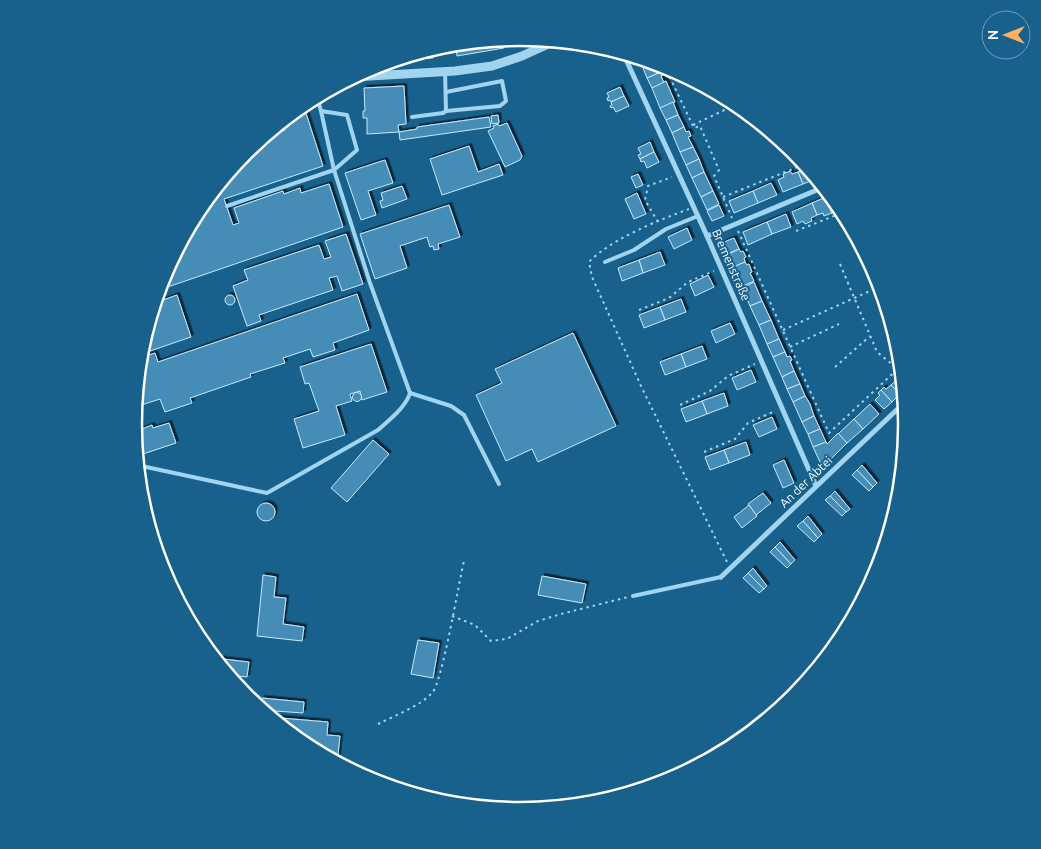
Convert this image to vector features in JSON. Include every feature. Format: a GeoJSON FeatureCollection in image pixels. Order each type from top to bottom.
{"type":"FeatureCollection","features":[{"type":"Feature","properties":{"kind":"street"},"geometry":{"type":"LineString","coordinates":[[375,76],[492,66],[542,47]]}},
{"type":"Feature","properties":{"kind":"street","name":"Bremenstraße"},"geometry":{"type":"LineString","coordinates":[[628,62],[707,236],[816,486]]}},
{"type":"Feature","properties":{"kind":"street"},"geometry":{"type":"LineString","coordinates":[[707,236],[817,190]]}},
{"type":"Feature","properties":{"kind":"street","name":"An der Abtei"},"geometry":{"type":"LineString","coordinates":[[721,577],[898,408]]}},
{"type":"Feature","properties":{"kind":"lane"},"geometry":{"type":"LineString","coordinates":[[445,71],[446,111]]}},
{"type":"Feature","properties":{"kind":"lane"},"geometry":{"type":"LineString","coordinates":[[412,117],[446,111],[500,106],[506,101],[502,81],[446,92]]}},
{"type":"Feature","properties":{"kind":"lane"},"geometry":{"type":"LineString","coordinates":[[144,466],[267,493],[378,430],[390,420],[408,399],[410,393],[370,283],[334,170],[319,104]]}},
{"type":"Feature","properties":{"kind":"lane"},"geometry":{"type":"LineString","coordinates":[[227,206],[334,170],[357,150],[346,116],[321,111]]}},
{"type":"Feature","properties":{"kind":"lane"},"geometry":{"type":"LineString","coordinates":[[605,262],[634,250],[666,230],[698,216]]}},
{"type":"Feature","properties":{"kind":"lane"},"geometry":{"type":"LineString","coordinates":[[410,393],[450,406],[464,415],[499,484]]}},
{"type":"Feature","properties":{"kind":"lane"},"geometry":{"type":"LineString","coordinates":[[633,596],[721,577]]}},
{"type":"Feature","properties":{"kind":"path"},"geometry":{"type":"LineString","coordinates":[[671,77],[692,125],[694,128],[700,126],[719,170],[714,176],[829,433],[895,372]]}},
{"type":"Feature","properties":{"kind":"path"},"geometry":{"type":"LineString","coordinates":[[692,125],[728,108]]}},
{"type":"Feature","properties":{"kind":"path"},"geometry":{"type":"LineString","coordinates":[[723,197],[797,167]]}},
{"type":"Feature","properties":{"kind":"path"},"geometry":{"type":"LineString","coordinates":[[658,222],[645,200],[648,186],[679,174]]}},
{"type":"Feature","properties":{"kind":"path"},"geometry":{"type":"LineString","coordinates":[[694,207],[658,222],[599,252],[589,262],[592,277],[640,386],[724,557],[732,568]]}},
{"type":"Feature","properties":{"kind":"path"},"geometry":{"type":"LineString","coordinates":[[796,231],[836,216]]}},
{"type":"Feature","properties":{"kind":"path"},"geometry":{"type":"LineString","coordinates":[[840,264],[877,352],[894,366]]}},
{"type":"Feature","properties":{"kind":"path"},"geometry":{"type":"LineString","coordinates":[[639,310],[669,298],[688,282],[721,268]]}},
{"type":"Feature","properties":{"kind":"path"},"geometry":{"type":"LineString","coordinates":[[783,330],[874,289]]}},
{"type":"Feature","properties":{"kind":"path"},"geometry":{"type":"LineString","coordinates":[[790,347],[839,324]]}},
{"type":"Feature","properties":{"kind":"path"},"geometry":{"type":"LineString","coordinates":[[835,367],[870,336]]}},
{"type":"Feature","properties":{"kind":"path"},"geometry":{"type":"LineString","coordinates":[[680,405],[710,391],[728,376],[762,361]]}},
{"type":"Feature","properties":{"kind":"path"},"geometry":{"type":"LineString","coordinates":[[704,452],[735,439],[748,423],[782,408]]}},
{"type":"Feature","properties":{"kind":"path"},"geometry":{"type":"LineString","coordinates":[[378,724],[405,711],[434,692],[464,561]]}},
{"type":"Feature","properties":{"kind":"path"},"geometry":{"type":"LineString","coordinates":[[452,616],[475,625],[491,641],[507,639],[546,619],[633,596]]}},
{"type":"Feature","properties":{"kind":"building"},"geometry":{"type":"Polygon","coordinates":[[[504,48],[457,56],[456,52],[471,49],[504,48]]]}},
{"type":"Feature","properties":{"kind":"building"},"geometry":{"type":"Polygon","coordinates":[[[645,67],[659,73],[647,78],[643,68],[645,67]]]}},
{"type":"Feature","properties":{"kind":"building"},"geometry":{"type":"Polygon","coordinates":[[[659,73],[663,75],[661,76],[664,83],[652,88],[647,78],[659,73]]]}},
{"type":"Feature","properties":{"kind":"building"},"geometry":{"type":"Polygon","coordinates":[[[666,81],[675,102],[660,108],[652,88],[666,81]]]}},
{"type":"Feature","properties":{"kind":"building"},"geometry":{"type":"Polygon","coordinates":[[[404,86],[406,124],[398,125],[399,132],[367,134],[367,118],[363,118],[363,111],[365,111],[364,88],[404,86]]]}},
{"type":"Feature","properties":{"kind":"building"},"geometry":{"type":"Polygon","coordinates":[[[620,87],[624,96],[611,102],[610,100],[608,101],[607,93],[620,87]]]}},
{"type":"Feature","properties":{"kind":"building"},"geometry":{"type":"Polygon","coordinates":[[[624,96],[629,106],[616,112],[610,106],[612,105],[611,102],[624,96]]]}},
{"type":"Feature","properties":{"kind":"building"},"geometry":{"type":"Polygon","coordinates":[[[673,102],[678,115],[666,120],[660,108],[673,102]]]}},
{"type":"Feature","properties":{"kind":"building"},"geometry":{"type":"Polygon","coordinates":[[[306,113],[323,166],[224,199],[233,225],[239,223],[234,208],[283,191],[284,194],[300,188],[301,193],[329,184],[343,227],[168,287],[193,235],[220,194],[253,157],[306,113]]]}},
{"type":"Feature","properties":{"kind":"building"},"geometry":{"type":"Polygon","coordinates":[[[498,115],[499,123],[492,124],[491,116],[498,115]]]}},
{"type":"Feature","properties":{"kind":"building"},"geometry":{"type":"Polygon","coordinates":[[[678,115],[684,127],[672,133],[666,120],[678,115]]]}},
{"type":"Feature","properties":{"kind":"building"},"geometry":{"type":"Polygon","coordinates":[[[489,117],[491,127],[400,140],[399,132],[417,129],[417,127],[489,117]]]}},
{"type":"Feature","properties":{"kind":"building"},"geometry":{"type":"Polygon","coordinates":[[[507,123],[522,156],[520,160],[505,167],[488,131],[494,128],[493,126],[507,123]]]}},
{"type":"Feature","properties":{"kind":"building"},"geometry":{"type":"Polygon","coordinates":[[[684,127],[686,132],[689,131],[691,136],[688,137],[693,147],[680,152],[672,133],[684,127]]]}},
{"type":"Feature","properties":{"kind":"building"},"geometry":{"type":"Polygon","coordinates":[[[650,142],[654,152],[640,159],[638,155],[641,154],[638,148],[650,142]]]}},
{"type":"Feature","properties":{"kind":"building"},"geometry":{"type":"Polygon","coordinates":[[[469,146],[478,172],[499,164],[503,175],[442,195],[430,159],[469,146]]]}},
{"type":"Feature","properties":{"kind":"building"},"geometry":{"type":"Polygon","coordinates":[[[693,147],[699,159],[686,165],[680,152],[693,147]]]}},
{"type":"Feature","properties":{"kind":"building"},"geometry":{"type":"Polygon","coordinates":[[[654,152],[659,162],[647,168],[644,161],[641,162],[640,159],[654,152]]]}},
{"type":"Feature","properties":{"kind":"building"},"geometry":{"type":"Polygon","coordinates":[[[699,159],[704,172],[692,178],[686,165],[699,159]]]}},
{"type":"Feature","properties":{"kind":"building"},"geometry":{"type":"Polygon","coordinates":[[[385,160],[393,183],[368,191],[376,215],[361,220],[345,173],[385,160]]]}},
{"type":"Feature","properties":{"kind":"building"},"geometry":{"type":"Polygon","coordinates":[[[790,171],[792,174],[798,172],[803,184],[783,192],[778,180],[784,177],[783,174],[790,171]]]}},
{"type":"Feature","properties":{"kind":"building"},"geometry":{"type":"Polygon","coordinates":[[[801,171],[810,181],[803,184],[798,172],[801,171]]]}},
{"type":"Feature","properties":{"kind":"building"},"geometry":{"type":"Polygon","coordinates":[[[704,172],[713,191],[701,197],[692,178],[704,172]]]}},
{"type":"Feature","properties":{"kind":"building"},"geometry":{"type":"Polygon","coordinates":[[[638,174],[643,185],[636,188],[631,177],[638,174]]]}},
{"type":"Feature","properties":{"kind":"building"},"geometry":{"type":"Polygon","coordinates":[[[771,183],[777,195],[758,203],[753,191],[771,183]]]}},
{"type":"Feature","properties":{"kind":"building"},"geometry":{"type":"Polygon","coordinates":[[[402,186],[407,199],[382,208],[380,201],[383,200],[381,193],[402,186]]]}},
{"type":"Feature","properties":{"kind":"building"},"geometry":{"type":"Polygon","coordinates":[[[713,191],[719,204],[707,210],[701,197],[713,191]]]}},
{"type":"Feature","properties":{"kind":"building"},"geometry":{"type":"Polygon","coordinates":[[[753,191],[758,203],[734,213],[729,201],[753,191]]]}},
{"type":"Feature","properties":{"kind":"building"},"geometry":{"type":"Polygon","coordinates":[[[637,193],[646,214],[634,219],[625,199],[637,193]]]}},
{"type":"Feature","properties":{"kind":"building"},"geometry":{"type":"Polygon","coordinates":[[[824,198],[832,209],[830,210],[832,213],[824,216],[823,213],[817,215],[812,203],[824,198]]]}},
{"type":"Feature","properties":{"kind":"building"},"geometry":{"type":"Polygon","coordinates":[[[812,203],[817,215],[811,218],[812,221],[805,224],[803,221],[797,224],[792,212],[812,203]]]}},
{"type":"Feature","properties":{"kind":"building"},"geometry":{"type":"Polygon","coordinates":[[[449,205],[460,237],[438,244],[439,249],[434,250],[433,246],[430,247],[427,237],[400,246],[407,268],[375,279],[360,234],[449,205]]]}},
{"type":"Feature","properties":{"kind":"building"},"geometry":{"type":"Polygon","coordinates":[[[719,205],[724,216],[712,221],[707,211],[719,205]]]}},
{"type":"Feature","properties":{"kind":"building"},"geometry":{"type":"Polygon","coordinates":[[[786,214],[791,227],[772,234],[767,222],[786,214]]]}},
{"type":"Feature","properties":{"kind":"building"},"geometry":{"type":"Polygon","coordinates":[[[767,222],[772,234],[748,245],[743,232],[767,222]]]}},
{"type":"Feature","properties":{"kind":"building"},"geometry":{"type":"Polygon","coordinates":[[[687,228],[692,240],[674,249],[668,237],[687,228]]]}},
{"type":"Feature","properties":{"kind":"building"},"geometry":{"type":"Polygon","coordinates":[[[346,234],[363,284],[342,291],[337,276],[329,278],[333,290],[259,315],[261,321],[247,326],[233,286],[248,280],[244,270],[319,245],[324,259],[331,257],[325,241],[346,234]]]}},
{"type":"Feature","properties":{"kind":"building"},"geometry":{"type":"Polygon","coordinates":[[[734,238],[739,249],[727,254],[722,243],[734,238]]]}},
{"type":"Feature","properties":{"kind":"building"},"geometry":{"type":"Polygon","coordinates":[[[739,249],[741,252],[743,251],[746,257],[744,258],[745,262],[733,267],[727,255],[739,249]]]}},
{"type":"Feature","properties":{"kind":"building"},"geometry":{"type":"Polygon","coordinates":[[[660,252],[665,265],[643,273],[639,260],[660,252]]]}},
{"type":"Feature","properties":{"kind":"building"},"geometry":{"type":"Polygon","coordinates":[[[639,260],[643,273],[622,281],[618,268],[639,260]]]}},
{"type":"Feature","properties":{"kind":"building"},"geometry":{"type":"Polygon","coordinates":[[[745,262],[747,265],[749,264],[752,272],[750,273],[754,281],[741,287],[733,267],[745,262]]]}},
{"type":"Feature","properties":{"kind":"building"},"geometry":{"type":"Polygon","coordinates":[[[708,275],[714,287],[695,296],[690,284],[708,275]]]}},
{"type":"Feature","properties":{"kind":"building"},"geometry":{"type":"Polygon","coordinates":[[[754,282],[762,301],[750,306],[742,288],[754,282]]]}},
{"type":"Feature","properties":{"kind":"building"},"geometry":{"type":"Polygon","coordinates":[[[357,294],[369,330],[333,343],[335,350],[313,357],[310,349],[283,358],[285,363],[250,374],[251,377],[190,398],[192,403],[165,412],[160,399],[143,404],[145,375],[149,355],[155,353],[158,362],[357,294]]]}},
{"type":"Feature","properties":{"kind":"building"},"geometry":{"type":"Polygon","coordinates":[[[177,295],[191,337],[150,351],[155,327],[163,300],[177,295]]]}},
{"type":"Feature","properties":{"kind":"building"},"geometry":{"type":"Polygon","coordinates":[[[228,295],[232,295],[235,300],[234,304],[228,305],[225,302],[225,298],[228,295]]]}},
{"type":"Feature","properties":{"kind":"building"},"geometry":{"type":"Polygon","coordinates":[[[681,299],[686,312],[665,320],[660,307],[681,299]]]}},
{"type":"Feature","properties":{"kind":"building"},"geometry":{"type":"Polygon","coordinates":[[[762,301],[771,320],[759,325],[750,306],[762,301]]]}},
{"type":"Feature","properties":{"kind":"building"},"geometry":{"type":"Polygon","coordinates":[[[660,307],[665,320],[644,328],[639,315],[660,307]]]}},
{"type":"Feature","properties":{"kind":"building"},"geometry":{"type":"Polygon","coordinates":[[[771,320],[779,339],[767,344],[759,325],[771,320]]]}},
{"type":"Feature","properties":{"kind":"building"},"geometry":{"type":"Polygon","coordinates":[[[730,323],[735,334],[716,343],[711,331],[730,323]]]}},
{"type":"Feature","properties":{"kind":"building"},"geometry":{"type":"Polygon","coordinates":[[[573,333],[616,426],[538,462],[532,449],[506,461],[476,395],[502,383],[495,369],[573,333]]]}},
{"type":"Feature","properties":{"kind":"building"},"geometry":{"type":"Polygon","coordinates":[[[779,339],[785,352],[773,357],[767,344],[779,339]]]}},
{"type":"Feature","properties":{"kind":"building"},"geometry":{"type":"Polygon","coordinates":[[[371,344],[387,392],[362,400],[360,391],[350,394],[352,401],[336,406],[345,435],[303,448],[294,419],[319,411],[309,383],[305,384],[300,367],[371,344]]]}},
{"type":"Feature","properties":{"kind":"building"},"geometry":{"type":"Polygon","coordinates":[[[702,346],[707,359],[686,367],[681,354],[702,346]]]}},
{"type":"Feature","properties":{"kind":"building"},"geometry":{"type":"Polygon","coordinates":[[[785,352],[787,357],[790,356],[792,360],[790,361],[794,371],[782,377],[773,357],[785,352]]]}},
{"type":"Feature","properties":{"kind":"building"},"geometry":{"type":"Polygon","coordinates":[[[681,354],[686,367],[665,375],[660,362],[681,354]]]}},
{"type":"Feature","properties":{"kind":"building"},"geometry":{"type":"Polygon","coordinates":[[[751,370],[756,382],[737,390],[732,378],[751,370]]]}},
{"type":"Feature","properties":{"kind":"building"},"geometry":{"type":"Polygon","coordinates":[[[794,371],[800,384],[787,389],[782,377],[794,371]]]}},
{"type":"Feature","properties":{"kind":"building"},"geometry":{"type":"Polygon","coordinates":[[[896,376],[897,391],[891,385],[896,380],[894,378],[896,376]]]}},
{"type":"Feature","properties":{"kind":"building"},"geometry":{"type":"Polygon","coordinates":[[[800,384],[805,396],[793,402],[787,389],[800,384]]]}},
{"type":"Feature","properties":{"kind":"building"},"geometry":{"type":"Polygon","coordinates":[[[891,385],[897,391],[898,396],[892,402],[881,390],[884,387],[886,389],[891,385]]]}},
{"type":"Feature","properties":{"kind":"building"},"geometry":{"type":"Polygon","coordinates":[[[881,390],[892,402],[884,409],[875,400],[880,395],[878,393],[881,390]]]}},
{"type":"Feature","properties":{"kind":"building"},"geometry":{"type":"Polygon","coordinates":[[[357,393],[361,397],[357,401],[353,397],[357,393]]]}},
{"type":"Feature","properties":{"kind":"building"},"geometry":{"type":"Polygon","coordinates":[[[724,393],[728,406],[707,414],[702,401],[724,393]]]}},
{"type":"Feature","properties":{"kind":"building"},"geometry":{"type":"Polygon","coordinates":[[[805,396],[814,416],[802,422],[793,402],[805,396]]]}},
{"type":"Feature","properties":{"kind":"building"},"geometry":{"type":"Polygon","coordinates":[[[702,401],[707,414],[686,422],[681,409],[702,401]]]}},
{"type":"Feature","properties":{"kind":"building"},"geometry":{"type":"Polygon","coordinates":[[[870,404],[879,414],[863,429],[854,419],[870,404]]]}},
{"type":"Feature","properties":{"kind":"building"},"geometry":{"type":"Polygon","coordinates":[[[814,416],[820,429],[808,434],[802,422],[814,416]]]}},
{"type":"Feature","properties":{"kind":"building"},"geometry":{"type":"Polygon","coordinates":[[[772,417],[777,429],[759,437],[753,425],[772,417]]]}},
{"type":"Feature","properties":{"kind":"building"},"geometry":{"type":"Polygon","coordinates":[[[854,419],[863,429],[847,443],[838,434],[854,419]]]}},
{"type":"Feature","properties":{"kind":"building"},"geometry":{"type":"Polygon","coordinates":[[[169,423],[176,443],[143,454],[142,429],[152,425],[153,428],[169,423]]]}},
{"type":"Feature","properties":{"kind":"building"},"geometry":{"type":"Polygon","coordinates":[[[820,429],[826,442],[813,447],[808,434],[820,429]]]}},
{"type":"Feature","properties":{"kind":"building"},"geometry":{"type":"Polygon","coordinates":[[[838,433],[847,443],[825,465],[821,464],[813,447],[826,442],[827,444],[838,433]]]}},
{"type":"Feature","properties":{"kind":"building"},"geometry":{"type":"Polygon","coordinates":[[[373,440],[389,454],[347,502],[331,488],[373,440]]]}},
{"type":"Feature","properties":{"kind":"building"},"geometry":{"type":"Polygon","coordinates":[[[746,442],[750,455],[729,463],[724,450],[746,442]]]}},
{"type":"Feature","properties":{"kind":"building"},"geometry":{"type":"Polygon","coordinates":[[[724,450],[729,463],[710,470],[705,457],[724,450]]]}},
{"type":"Feature","properties":{"kind":"building"},"geometry":{"type":"Polygon","coordinates":[[[784,460],[794,483],[783,488],[773,465],[784,460]]]}},
{"type":"Feature","properties":{"kind":"building"},"geometry":{"type":"Polygon","coordinates":[[[862,465],[877,483],[873,487],[857,470],[862,465]]]}},
{"type":"Feature","properties":{"kind":"building"},"geometry":{"type":"Polygon","coordinates":[[[857,470],[873,487],[869,491],[852,475],[857,470]]]}},
{"type":"Feature","properties":{"kind":"building"},"geometry":{"type":"Polygon","coordinates":[[[835,491],[850,509],[846,512],[830,496],[835,491]]]}},
{"type":"Feature","properties":{"kind":"building"},"geometry":{"type":"Polygon","coordinates":[[[763,493],[771,503],[756,515],[748,504],[763,493]]]}},
{"type":"Feature","properties":{"kind":"building"},"geometry":{"type":"Polygon","coordinates":[[[830,496],[846,512],[842,516],[825,500],[830,496]]]}},
{"type":"Feature","properties":{"kind":"building"},"geometry":{"type":"Polygon","coordinates":[[[266,503],[272,506],[275,512],[272,518],[266,521],[260,518],[257,512],[260,506],[266,503]]]}},
{"type":"Feature","properties":{"kind":"building"},"geometry":{"type":"Polygon","coordinates":[[[749,505],[757,516],[742,528],[734,517],[749,505]]]}},
{"type":"Feature","properties":{"kind":"building"},"geometry":{"type":"Polygon","coordinates":[[[808,516],[822,534],[818,538],[803,521],[808,516]]]}},
{"type":"Feature","properties":{"kind":"building"},"geometry":{"type":"Polygon","coordinates":[[[803,521],[818,538],[814,542],[797,526],[803,521]]]}},
{"type":"Feature","properties":{"kind":"building"},"geometry":{"type":"Polygon","coordinates":[[[780,542],[795,560],[791,564],[775,547],[780,542]]]}},
{"type":"Feature","properties":{"kind":"building"},"geometry":{"type":"Polygon","coordinates":[[[775,547],[791,564],[787,568],[770,552],[775,547]]]}},
{"type":"Feature","properties":{"kind":"building"},"geometry":{"type":"Polygon","coordinates":[[[753,568],[767,586],[764,589],[748,573],[753,568]]]}},
{"type":"Feature","properties":{"kind":"building"},"geometry":{"type":"Polygon","coordinates":[[[748,573],[764,589],[759,593],[743,578],[748,573]]]}},
{"type":"Feature","properties":{"kind":"building"},"geometry":{"type":"Polygon","coordinates":[[[263,575],[276,577],[274,597],[286,598],[283,624],[304,627],[302,641],[257,636],[263,575]]]}},
{"type":"Feature","properties":{"kind":"building"},"geometry":{"type":"Polygon","coordinates":[[[542,576],[586,584],[582,603],[538,595],[542,576]]]}},
{"type":"Feature","properties":{"kind":"building"},"geometry":{"type":"Polygon","coordinates":[[[418,640],[439,643],[433,678],[411,674],[418,640]]]}},
{"type":"Feature","properties":{"kind":"building"},"geometry":{"type":"Polygon","coordinates":[[[223,659],[249,662],[247,677],[238,676],[223,659]]]}},
{"type":"Feature","properties":{"kind":"building"},"geometry":{"type":"Polygon","coordinates":[[[262,698],[304,702],[303,713],[273,711],[262,700],[262,698]]]}},
{"type":"Feature","properties":{"kind":"building"},"geometry":{"type":"Polygon","coordinates":[[[282,718],[328,722],[327,735],[340,736],[338,756],[310,739],[282,718]]]}}]}
